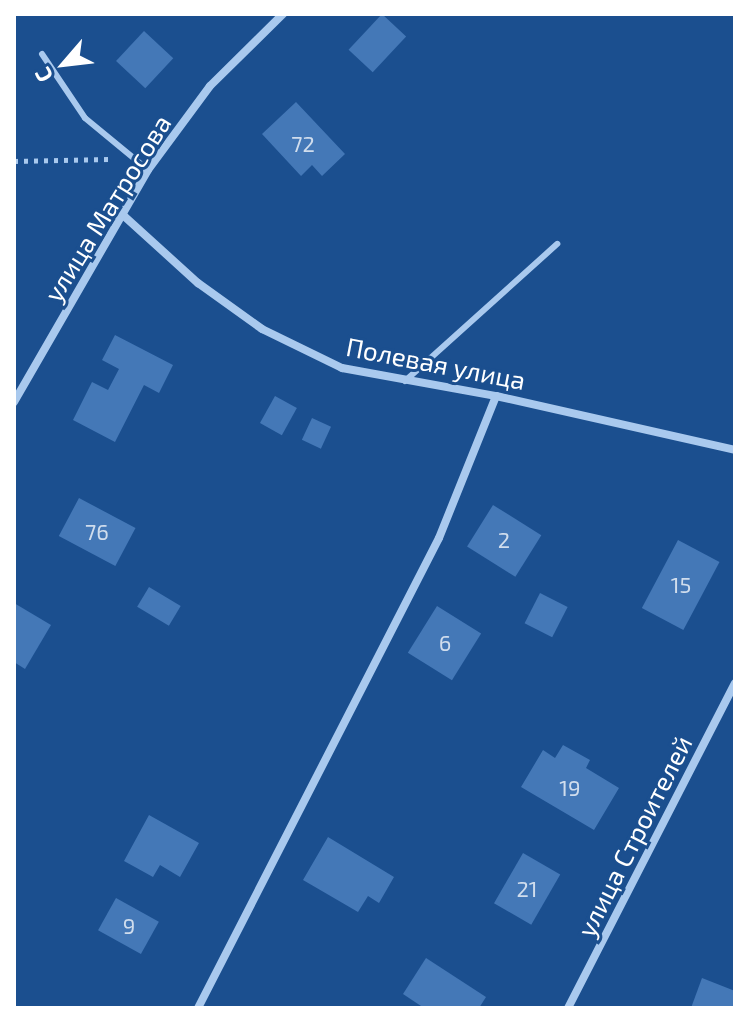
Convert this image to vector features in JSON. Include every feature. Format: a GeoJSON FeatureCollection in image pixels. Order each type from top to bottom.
{"type":"FeatureCollection","features":[{"type":"Feature","properties":{"kind":"street","name":"улица Матросова"},"geometry":{"type":"LineString","coordinates":[[14,402],[148,170],[210,86],[283,14]]}},
{"type":"Feature","properties":{"kind":"street","name":"Полевая улица"},"geometry":{"type":"LineString","coordinates":[[124,216],[198,283],[262,329],[342,368],[496,396],[735,450]]}},
{"type":"Feature","properties":{"kind":"street"},"geometry":{"type":"LineString","coordinates":[[198,1008],[439,538],[496,396]]}},
{"type":"Feature","properties":{"kind":"street","name":"улица Строителей"},"geometry":{"type":"LineString","coordinates":[[568,1008],[735,683]]}},
{"type":"Feature","properties":{"kind":"lane"},"geometry":{"type":"LineString","coordinates":[[42,54],[85,118],[148,170]]}},
{"type":"Feature","properties":{"kind":"lane"},"geometry":{"type":"LineString","coordinates":[[405,381],[557,244]]}},
{"type":"Feature","properties":{"kind":"path"},"geometry":{"type":"LineString","coordinates":[[14,161],[106,158],[148,170]]}},
{"type":"Feature","properties":{"kind":"building"},"geometry":{"type":"Polygon","coordinates":[[[382,14],[406,37],[373,72],[349,50],[382,14]]]}},
{"type":"Feature","properties":{"kind":"building"},"geometry":{"type":"Polygon","coordinates":[[[144,31],[173,58],[145,88],[116,61],[144,31]]]}},
{"type":"Feature","properties":{"kind":"building"},"geometry":{"type":"Polygon","coordinates":[[[296,102],[345,154],[322,176],[312,165],[301,176],[262,134],[296,102]]]}},
{"type":"Feature","properties":{"kind":"building"},"geometry":{"type":"Polygon","coordinates":[[[115,335],[173,365],[159,393],[144,385],[115,442],[73,420],[92,382],[108,390],[119,369],[102,360],[115,335]]]}},
{"type":"Feature","properties":{"kind":"building"},"geometry":{"type":"Polygon","coordinates":[[[275,396],[297,408],[282,435],[260,423],[275,396]]]}},
{"type":"Feature","properties":{"kind":"building"},"geometry":{"type":"Polygon","coordinates":[[[312,418],[331,427],[321,449],[302,440],[312,418]]]}},
{"type":"Feature","properties":{"kind":"building"},"geometry":{"type":"Polygon","coordinates":[[[79,498],[136,528],[115,566],[59,536],[79,498]]]}},
{"type":"Feature","properties":{"kind":"building"},"geometry":{"type":"Polygon","coordinates":[[[493,505],[541,535],[515,577],[467,547],[493,505]]]}},
{"type":"Feature","properties":{"kind":"building"},"geometry":{"type":"Polygon","coordinates":[[[678,540],[719,562],[683,630],[642,608],[678,540]]]}},
{"type":"Feature","properties":{"kind":"building"},"geometry":{"type":"Polygon","coordinates":[[[149,587],[181,606],[169,626],[137,607],[149,587]]]}},
{"type":"Feature","properties":{"kind":"building"},"geometry":{"type":"Polygon","coordinates":[[[540,593],[568,607],[552,637],[525,623],[540,593]]]}},
{"type":"Feature","properties":{"kind":"building"},"geometry":{"type":"Polygon","coordinates":[[[14,603],[51,625],[25,669],[14,662],[14,603]]]}},
{"type":"Feature","properties":{"kind":"building"},"geometry":{"type":"Polygon","coordinates":[[[437,606],[481,634],[452,680],[408,653],[437,606]]]}},
{"type":"Feature","properties":{"kind":"building"},"geometry":{"type":"Polygon","coordinates":[[[563,745],[590,760],[586,768],[619,788],[594,830],[521,787],[543,750],[555,758],[563,745]]]}},
{"type":"Feature","properties":{"kind":"building"},"geometry":{"type":"Polygon","coordinates":[[[149,815],[199,843],[180,877],[160,865],[153,877],[124,861],[149,815]]]}},
{"type":"Feature","properties":{"kind":"building"},"geometry":{"type":"Polygon","coordinates":[[[328,837],[394,877],[379,903],[368,896],[358,912],[303,880],[328,837]]]}},
{"type":"Feature","properties":{"kind":"building"},"geometry":{"type":"Polygon","coordinates":[[[523,853],[560,874],[531,925],[494,903],[523,853]]]}},
{"type":"Feature","properties":{"kind":"building"},"geometry":{"type":"Polygon","coordinates":[[[116,898],[159,922],[141,954],[98,930],[116,898]]]}},
{"type":"Feature","properties":{"kind":"building"},"geometry":{"type":"Polygon","coordinates":[[[426,958],[486,997],[479,1008],[424,1008],[403,994],[426,958]]]}},
{"type":"Feature","properties":{"kind":"building"},"geometry":{"type":"Polygon","coordinates":[[[702,978],[735,991],[735,1008],[691,1008],[702,978]]]}}]}
